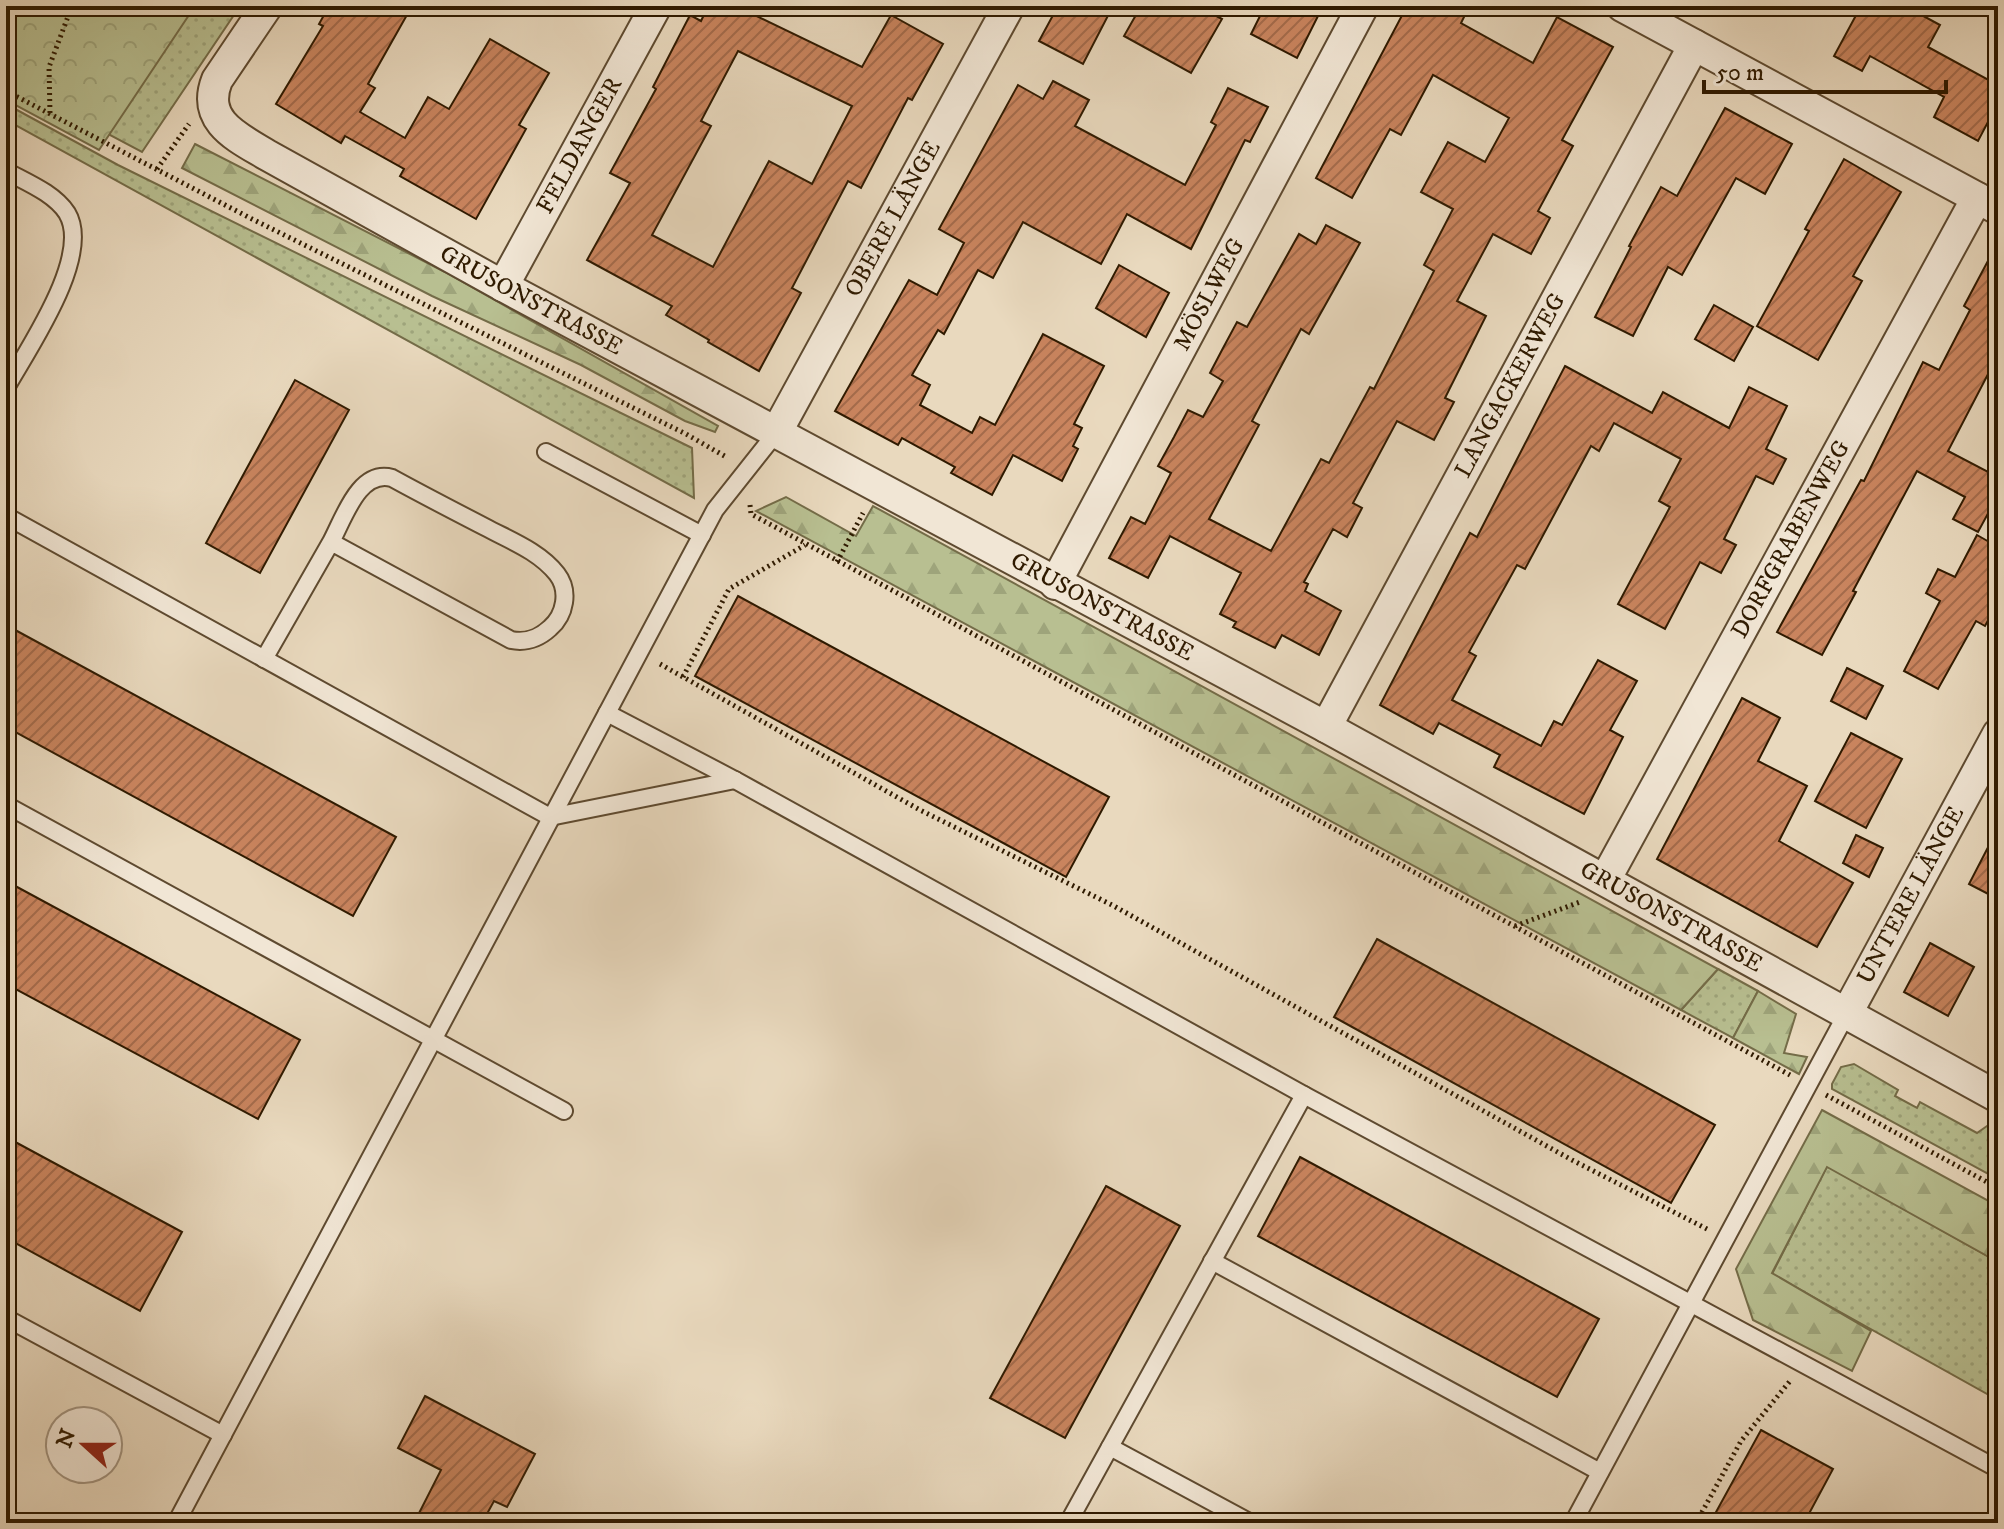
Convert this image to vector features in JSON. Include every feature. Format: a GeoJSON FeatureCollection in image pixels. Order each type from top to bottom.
{"type":"FeatureCollection","features":[{"type":"Feature","properties":{"kind":"street"},"geometry":{"type":"LineString","coordinates":[[213,101],[267,6]]}},
{"type":"Feature","properties":{"kind":"street","name":"FELDANGER"},"geometry":{"type":"LineString","coordinates":[[503,286],[656,6]]}},
{"type":"Feature","properties":{"kind":"street","name":"OBERE LÄNGE"},"geometry":{"type":"LineString","coordinates":[[776,433],[1009,6]]}},
{"type":"Feature","properties":{"kind":"street","name":"MÖSLWEG"},"geometry":{"type":"LineString","coordinates":[[1055,584],[1363,6]]}},
{"type":"Feature","properties":{"kind":"street"},"geometry":{"type":"LineString","coordinates":[[1622,6],[1987,204]]}},
{"type":"Feature","properties":{"kind":"street","name":"LANGACKERWEG"},"geometry":{"type":"LineString","coordinates":[[1326,727],[1694,45]]}},
{"type":"Feature","properties":{"kind":"street","name":"GRUSONSTRASSE"},"geometry":{"type":"LineString","coordinates":[[213,101],[234,135],[267,155],[503,286],[1326,727],[1998,1097]]}},
{"type":"Feature","properties":{"kind":"street","name":"DORFGRABENWEG"},"geometry":{"type":"LineString","coordinates":[[1605,880],[1987,204]]}},
{"type":"Feature","properties":{"kind":"street","name":"UNTERE LÄNGE"},"geometry":{"type":"LineString","coordinates":[[1847,1013],[1998,734]]}},
{"type":"Feature","properties":{"kind":"lane"},"geometry":{"type":"LineString","coordinates":[[6,171],[49,195],[67,214],[74,240],[64,277],[6,388]]}},
{"type":"Feature","properties":{"kind":"lane"},"geometry":{"type":"LineString","coordinates":[[176,1523],[715,510],[776,433]]}},
{"type":"Feature","properties":{"kind":"lane"},"geometry":{"type":"LineString","coordinates":[[546,452],[702,535]]}},
{"type":"Feature","properties":{"kind":"lane"},"geometry":{"type":"LineString","coordinates":[[264,659],[358,492],[381,475],[530,551],[551,567],[564,589],[560,619],[534,638],[523,642],[511,640],[331,542]]}},
{"type":"Feature","properties":{"kind":"lane"},"geometry":{"type":"LineString","coordinates":[[6,516],[550,817],[735,780]]}},
{"type":"Feature","properties":{"kind":"lane"},"geometry":{"type":"LineString","coordinates":[[607,713],[735,780],[1690,1305],[1998,1469]]}},
{"type":"Feature","properties":{"kind":"lane"},"geometry":{"type":"LineString","coordinates":[[6,805],[564,1111]]}},
{"type":"Feature","properties":{"kind":"lane"},"geometry":{"type":"LineString","coordinates":[[1573,1523],[1847,1013]]}},
{"type":"Feature","properties":{"kind":"lane"},"geometry":{"type":"LineString","coordinates":[[1068,1523],[1304,1095]]}},
{"type":"Feature","properties":{"kind":"lane"},"geometry":{"type":"LineString","coordinates":[[1212,1261],[1600,1472]]}},
{"type":"Feature","properties":{"kind":"lane"},"geometry":{"type":"LineString","coordinates":[[6,1318],[223,1435]]}},
{"type":"Feature","properties":{"kind":"lane"},"geometry":{"type":"LineString","coordinates":[[1110,1447],[1251,1523]]}},
{"type":"Feature","properties":{"kind":"path"},"geometry":{"type":"LineString","coordinates":[[50,114],[49,67],[72,6]]}},
{"type":"Feature","properties":{"kind":"path"},"geometry":{"type":"LineString","coordinates":[[6,91],[252,219],[686,434],[747,469],[751,514],[1998,1188]]}},
{"type":"Feature","properties":{"kind":"path"},"geometry":{"type":"LineString","coordinates":[[157,169],[213,101]]}},
{"type":"Feature","properties":{"kind":"path"},"geometry":{"type":"LineString","coordinates":[[837,562],[877,487]]}},
{"type":"Feature","properties":{"kind":"path"},"geometry":{"type":"LineString","coordinates":[[683,677],[729,589],[806,544]]}},
{"type":"Feature","properties":{"kind":"path"},"geometry":{"type":"LineString","coordinates":[[638,652],[920,810],[1112,905],[1572,1160],[1725,1239]]}},
{"type":"Feature","properties":{"kind":"path"},"geometry":{"type":"LineString","coordinates":[[1514,926],[1594,897],[1605,880]]}},
{"type":"Feature","properties":{"kind":"path"},"geometry":{"type":"LineString","coordinates":[[1696,1523],[1741,1441],[1804,1365]]}},
{"type":"Feature","properties":{"kind":"green space"},"geometry":{"type":"Polygon","coordinates":[[[6,6],[195,6],[99,150],[6,100],[6,6]]]}},
{"type":"Feature","properties":{"kind":"green space"},"geometry":{"type":"Polygon","coordinates":[[[18,6],[240,6],[142,152],[6,80],[18,6]]]}},
{"type":"Feature","properties":{"kind":"green space"},"geometry":{"type":"Polygon","coordinates":[[[6,104],[118,165],[692,448],[694,498],[6,120],[6,104]]]}},
{"type":"Feature","properties":{"kind":"green space"},"geometry":{"type":"Polygon","coordinates":[[[195,144],[445,272],[718,426],[715,432],[685,421],[581,365],[432,296],[182,168],[195,144]]]}},
{"type":"Feature","properties":{"kind":"green space"},"geometry":{"type":"Polygon","coordinates":[[[786,497],[856,536],[873,506],[1718,969],[1681,1010],[756,511],[786,497]]]}},
{"type":"Feature","properties":{"kind":"green space"},"geometry":{"type":"Polygon","coordinates":[[[1718,969],[1758,991],[1733,1038],[1681,1010],[1718,969]]]}},
{"type":"Feature","properties":{"kind":"green space"},"geometry":{"type":"Polygon","coordinates":[[[1758,991],[1796,1014],[1784,1053],[1807,1057],[1799,1074],[1733,1038],[1758,991]]]}},
{"type":"Feature","properties":{"kind":"green space"},"geometry":{"type":"Polygon","coordinates":[[[1854,1064],[1898,1090],[1895,1096],[1917,1108],[1920,1102],[1977,1133],[1987,1126],[1998,1129],[1998,1159],[1990,1175],[1832,1089],[1841,1067],[1854,1064]]]}},
{"type":"Feature","properties":{"kind":"green space"},"geometry":{"type":"Polygon","coordinates":[[[1822,1110],[1998,1206],[1998,1262],[1827,1167],[1772,1273],[1871,1331],[1852,1371],[1753,1320],[1736,1269],[1822,1110]]]}},
{"type":"Feature","properties":{"kind":"green space"},"geometry":{"type":"Polygon","coordinates":[[[1827,1166],[1998,1262],[1998,1400],[1772,1274],[1827,1166]]]}},
{"type":"Feature","properties":{"kind":"building"},"geometry":{"type":"Polygon","coordinates":[[[329,6],[412,6],[368,84],[375,88],[360,112],[405,138],[428,97],[449,109],[490,39],[549,73],[519,125],[526,129],[476,219],[400,176],[404,169],[345,136],[341,143],[276,104],[323,26],[319,24],[329,6]]]}},
{"type":"Feature","properties":{"kind":"building"},"geometry":{"type":"Polygon","coordinates":[[[708,6],[736,6],[862,67],[891,15],[943,44],[912,100],[908,98],[861,188],[848,181],[792,288],[801,293],[759,371],[666,315],[672,306],[587,260],[630,183],[610,173],[656,89],[653,87],[690,15],[701,21],[708,6]],[[738,51],[701,121],[711,126],[652,235],[713,267],[769,161],[812,184],[852,106],[738,51]]]}},
{"type":"Feature","properties":{"kind":"building"},"geometry":{"type":"Polygon","coordinates":[[[1058,6],[1113,6],[1083,64],[1039,41],[1058,6]]]}},
{"type":"Feature","properties":{"kind":"building"},"geometry":{"type":"Polygon","coordinates":[[[1141,6],[1198,6],[1222,19],[1191,73],[1124,36],[1141,6]]]}},
{"type":"Feature","properties":{"kind":"building"},"geometry":{"type":"Polygon","coordinates":[[[1265,6],[1323,6],[1297,58],[1251,34],[1265,6]]]}},
{"type":"Feature","properties":{"kind":"building"},"geometry":{"type":"Polygon","coordinates":[[[1407,6],[1448,6],[1465,15],[1461,23],[1533,63],[1557,17],[1613,47],[1562,140],[1573,146],[1538,211],[1550,218],[1531,254],[1493,234],[1457,301],[1486,316],[1445,398],[1454,402],[1434,440],[1397,421],[1353,503],[1362,508],[1347,537],[1333,529],[1304,582],[1308,584],[1305,591],[1341,611],[1319,655],[1282,635],[1275,648],[1233,627],[1236,622],[1220,614],[1241,573],[1170,536],[1148,578],[1109,558],[1131,517],[1145,524],[1171,473],[1158,466],[1188,410],[1203,417],[1223,381],[1210,373],[1222,350],[1237,322],[1247,327],[1299,234],[1316,244],[1326,225],[1360,243],[1309,334],[1301,329],[1252,421],[1259,425],[1209,519],[1271,551],[1321,459],[1329,463],[1370,387],[1374,389],[1434,271],[1424,265],[1453,209],[1421,192],[1448,142],[1485,162],[1509,118],[1433,75],[1401,135],[1390,129],[1352,198],[1316,178],[1407,6]]]}},
{"type":"Feature","properties":{"kind":"building"},"geometry":{"type":"Polygon","coordinates":[[[1861,6],[1905,6],[1940,25],[1928,47],[1998,85],[1998,103],[1978,141],[1934,117],[1944,97],[1870,56],[1862,71],[1834,56],[1861,6]]]}},
{"type":"Feature","properties":{"kind":"building"},"geometry":{"type":"Polygon","coordinates":[[[1053,81],[1089,100],[1075,126],[1185,185],[1216,125],[1211,122],[1228,88],[1268,107],[1250,142],[1245,140],[1191,249],[1127,214],[1101,264],[1023,222],[993,278],[978,270],[944,334],[938,330],[912,375],[930,385],[920,405],[972,433],[980,417],[995,425],[1043,334],[1104,366],[1074,424],[1082,428],[1073,446],[1078,449],[1062,481],[1013,455],[992,495],[951,473],[955,467],[902,438],[898,445],[835,411],[909,280],[937,295],[964,243],[939,229],[1018,85],[1043,99],[1053,81]]]}},
{"type":"Feature","properties":{"kind":"building"},"geometry":{"type":"Polygon","coordinates":[[[1725,108],[1792,144],[1765,194],[1736,178],[1682,275],[1668,267],[1633,336],[1595,317],[1661,187],[1677,196],[1725,108]]]}},
{"type":"Feature","properties":{"kind":"building"},"geometry":{"type":"Polygon","coordinates":[[[1844,159],[1901,192],[1853,276],[1862,281],[1818,360],[1757,326],[1844,159]]]}},
{"type":"Feature","properties":{"kind":"building"},"geometry":{"type":"Polygon","coordinates":[[[1998,242],[1998,355],[1948,451],[1998,477],[1998,495],[1978,532],[1953,519],[1965,497],[1917,471],[1822,655],[1777,632],[1861,480],[1864,481],[1923,362],[1939,370],[1970,310],[1964,306],[1998,242]]]}},
{"type":"Feature","properties":{"kind":"building"},"geometry":{"type":"Polygon","coordinates":[[[1119,265],[1169,293],[1146,337],[1096,308],[1119,265]]]}},
{"type":"Feature","properties":{"kind":"building"},"geometry":{"type":"Polygon","coordinates":[[[1714,305],[1753,327],[1734,361],[1695,339],[1714,305]]]}},
{"type":"Feature","properties":{"kind":"building"},"geometry":{"type":"Polygon","coordinates":[[[1565,366],[1652,413],[1663,392],[1729,428],[1749,387],[1787,406],[1766,449],[1786,459],[1773,484],[1756,476],[1724,539],[1736,545],[1721,573],[1700,562],[1665,629],[1618,604],[1670,507],[1659,501],[1681,459],[1614,423],[1599,451],[1591,446],[1525,569],[1517,565],[1469,652],[1476,656],[1452,700],[1541,746],[1554,721],[1562,725],[1598,660],[1637,681],[1610,730],[1623,737],[1584,814],[1494,767],[1500,755],[1439,723],[1433,734],[1380,705],[1470,533],[1477,537],[1565,366]]]}},
{"type":"Feature","properties":{"kind":"building"},"geometry":{"type":"Polygon","coordinates":[[[295,380],[349,410],[260,573],[206,543],[295,380]]]}},
{"type":"Feature","properties":{"kind":"building"},"geometry":{"type":"Polygon","coordinates":[[[1977,535],[1998,547],[1998,579],[1989,595],[1998,602],[1985,626],[1976,621],[1938,689],[1904,671],[1940,601],[1926,593],[1938,569],[1955,577],[1977,535]]]}},
{"type":"Feature","properties":{"kind":"building"},"geometry":{"type":"Polygon","coordinates":[[[738,596],[1109,797],[1066,877],[695,676],[738,596]]]}},
{"type":"Feature","properties":{"kind":"building"},"geometry":{"type":"Polygon","coordinates":[[[6,625],[396,837],[353,916],[6,727],[6,625]]]}},
{"type":"Feature","properties":{"kind":"building"},"geometry":{"type":"Polygon","coordinates":[[[1847,668],[1883,686],[1866,719],[1831,701],[1847,668]]]}},
{"type":"Feature","properties":{"kind":"building"},"geometry":{"type":"Polygon","coordinates":[[[1742,698],[1780,718],[1758,761],[1807,786],[1779,841],[1853,883],[1817,947],[1657,859],[1742,698]]]}},
{"type":"Feature","properties":{"kind":"building"},"geometry":{"type":"Polygon","coordinates":[[[1851,733],[1902,759],[1866,828],[1815,801],[1851,733]]]}},
{"type":"Feature","properties":{"kind":"building"},"geometry":{"type":"Polygon","coordinates":[[[1998,828],[1998,899],[1969,884],[1998,828]]]}},
{"type":"Feature","properties":{"kind":"building"},"geometry":{"type":"Polygon","coordinates":[[[1856,835],[1883,848],[1869,877],[1843,863],[1856,835]]]}},
{"type":"Feature","properties":{"kind":"building"},"geometry":{"type":"Polygon","coordinates":[[[6,881],[300,1040],[258,1119],[6,984],[6,881]]]}},
{"type":"Feature","properties":{"kind":"building"},"geometry":{"type":"Polygon","coordinates":[[[1377,939],[1715,1125],[1671,1203],[1334,1017],[1377,939]]]}},
{"type":"Feature","properties":{"kind":"building"},"geometry":{"type":"Polygon","coordinates":[[[1930,943],[1974,967],[1948,1016],[1904,992],[1930,943]]]}},
{"type":"Feature","properties":{"kind":"building"},"geometry":{"type":"Polygon","coordinates":[[[6,1137],[182,1232],[140,1311],[6,1238],[6,1137]]]}},
{"type":"Feature","properties":{"kind":"building"},"geometry":{"type":"Polygon","coordinates":[[[1300,1157],[1599,1319],[1557,1397],[1258,1236],[1300,1157]]]}},
{"type":"Feature","properties":{"kind":"building"},"geometry":{"type":"Polygon","coordinates":[[[1106,1186],[1180,1226],[1065,1438],[990,1398],[1106,1186]]]}},
{"type":"Feature","properties":{"kind":"building"},"geometry":{"type":"Polygon","coordinates":[[[425,1396],[535,1454],[507,1507],[494,1501],[482,1523],[414,1523],[441,1470],[398,1448],[425,1396]]]}},
{"type":"Feature","properties":{"kind":"building"},"geometry":{"type":"Polygon","coordinates":[[[1761,1430],[1833,1469],[1804,1523],[1710,1523],[1761,1430]]]}}]}
